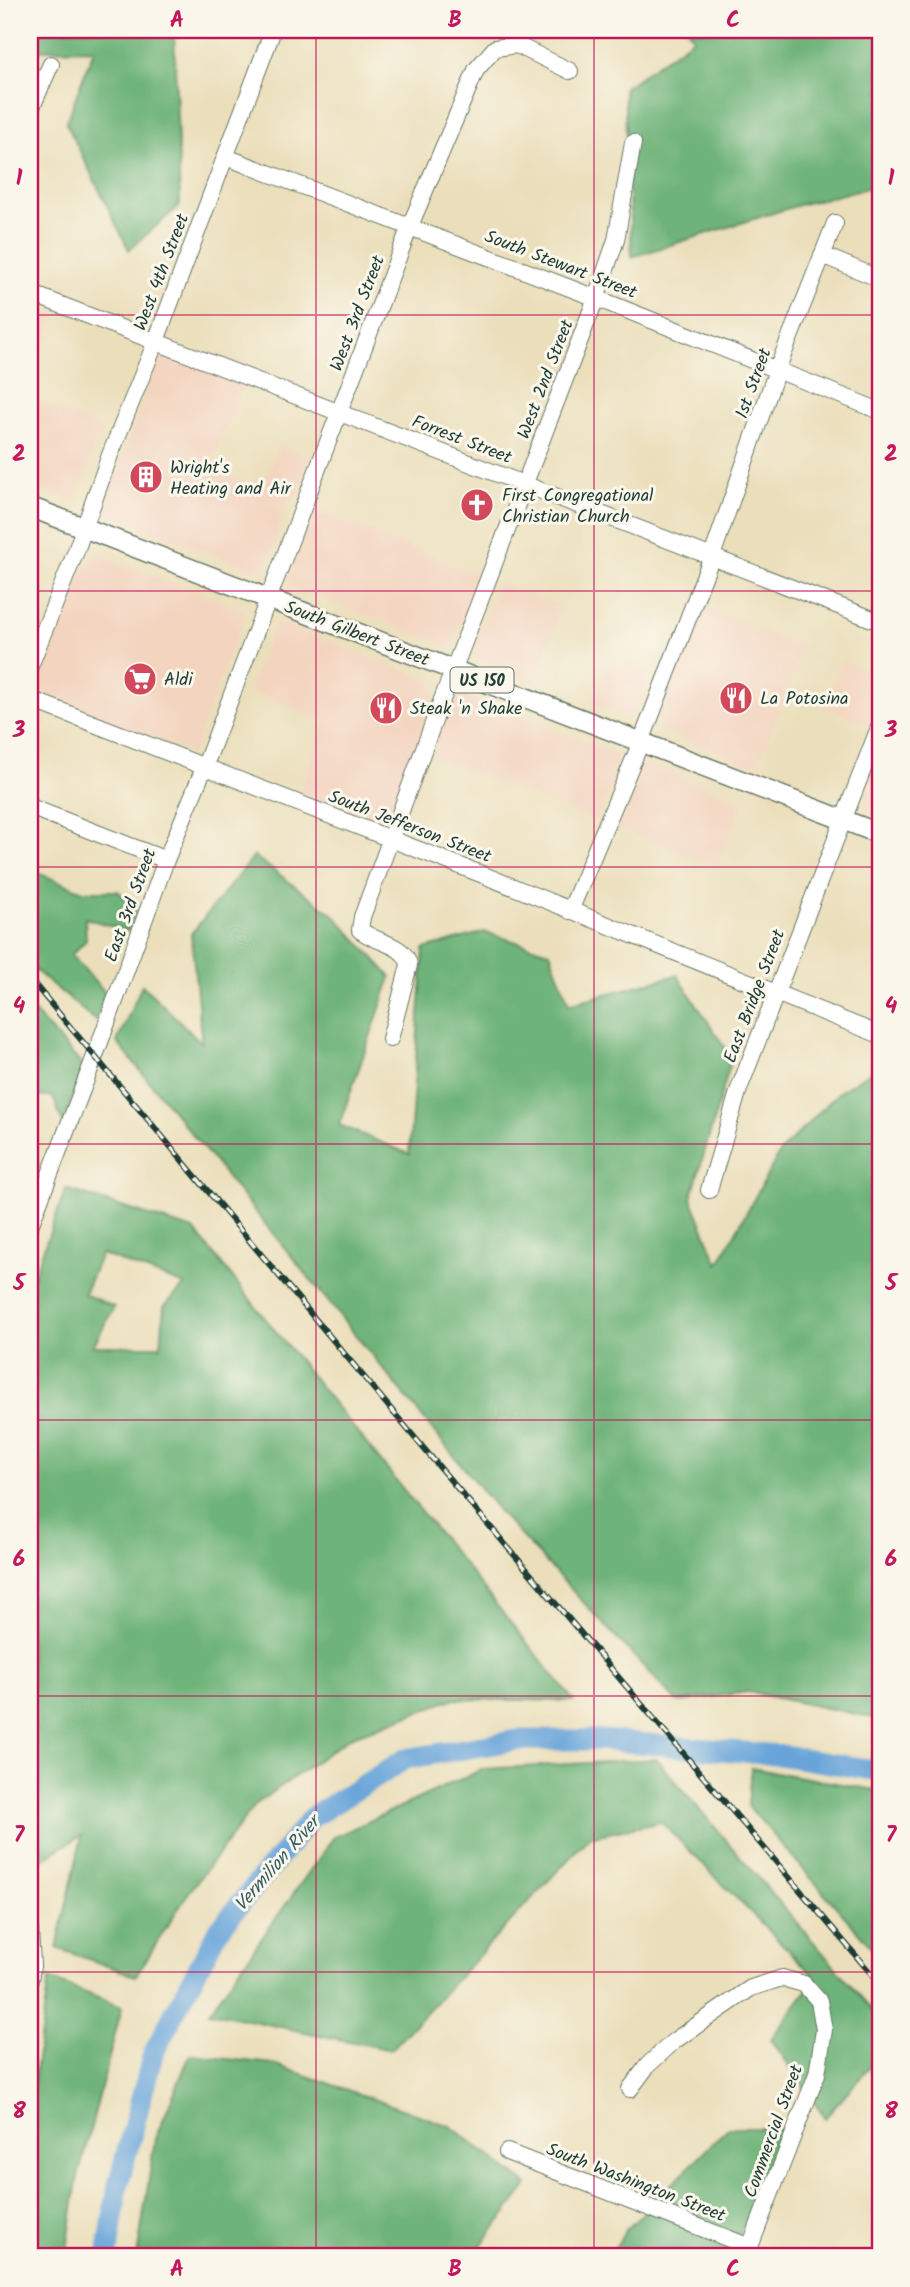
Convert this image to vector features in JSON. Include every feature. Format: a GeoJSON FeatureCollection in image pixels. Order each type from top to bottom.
{"type":"FeatureCollection","features":[{"type":"Feature","properties":{"kind":"main road","name":"South Gilbert Street"},"geometry":{"type":"LineString","coordinates":[[30,507],[880,834]]}},
{"type":"Feature","properties":{"kind":"street","name":"West 4th Street"},"geometry":{"type":"LineString","coordinates":[[30,666],[273,30]]}},
{"type":"Feature","properties":{"kind":"street","name":"West 3rd Street"},"geometry":{"type":"LineString","coordinates":[[268,598],[410,226],[477,70],[495,48],[517,45],[570,71]]}},
{"type":"Feature","properties":{"kind":"street"},"geometry":{"type":"LineString","coordinates":[[30,111],[51,64]]}},
{"type":"Feature","properties":{"kind":"street","name":"West 2nd Street"},"geometry":{"type":"LineString","coordinates":[[390,1040],[409,965],[407,956],[402,950],[370,938],[360,930],[362,917],[596,298],[616,240],[633,143]]}},
{"type":"Feature","properties":{"kind":"street","name":"South Stewart Street"},"geometry":{"type":"LineString","coordinates":[[226,157],[596,298],[880,411]]}},
{"type":"Feature","properties":{"kind":"street","name":"1st Street"},"geometry":{"type":"LineString","coordinates":[[570,911],[642,741],[712,556],[777,370],[835,223]]}},
{"type":"Feature","properties":{"kind":"street"},"geometry":{"type":"LineString","coordinates":[[822,255],[880,279]]}},
{"type":"Feature","properties":{"kind":"street","name":"Forrest Street"},"geometry":{"type":"LineString","coordinates":[[30,293],[880,622]]}},
{"type":"Feature","properties":{"kind":"street","name":"East 3rd Street"},"geometry":{"type":"LineString","coordinates":[[30,1226],[166,860],[268,598]]}},
{"type":"Feature","properties":{"kind":"street","name":"South Jefferson Street"},"geometry":{"type":"LineString","coordinates":[[30,699],[390,838],[880,1035]]}},
{"type":"Feature","properties":{"kind":"street","name":"East Bridge Street"},"geometry":{"type":"LineString","coordinates":[[709,1190],[739,1089],[880,726]]}},
{"type":"Feature","properties":{"kind":"street"},"geometry":{"type":"LineString","coordinates":[[30,807],[166,860]]}},
{"type":"Feature","properties":{"kind":"street"},"geometry":{"type":"LineString","coordinates":[[30,1929],[30,1980]]}},
{"type":"Feature","properties":{"kind":"street","name":"Commercial Street"},"geometry":{"type":"LineString","coordinates":[[630,2089],[648,2065],[674,2041],[751,1988],[782,1978],[804,1984],[819,2001],[824,2030],[817,2074],[748,2252]]}},
{"type":"Feature","properties":{"kind":"street","name":"South Washington Street"},"geometry":{"type":"LineString","coordinates":[[507,2152],[748,2252]]}},
{"type":"Feature","properties":{"kind":"shaded area"},"geometry":{"type":"Polygon","coordinates":[[[30,305],[56,315],[30,377],[30,305]]]}},
{"type":"Feature","properties":{"kind":"shaded area"},"geometry":{"type":"Polygon","coordinates":[[[167,356],[243,385],[209,469],[262,489],[279,445],[311,458],[294,501],[290,500],[278,527],[263,573],[106,513],[105,504],[158,360],[167,356]]]}},
{"type":"Feature","properties":{"kind":"shaded area"},"geometry":{"type":"Polygon","coordinates":[[[30,398],[103,428],[77,495],[71,500],[30,484],[30,398]]]}},
{"type":"Feature","properties":{"kind":"shaded area"},"geometry":{"type":"Polygon","coordinates":[[[312,509],[481,576],[453,641],[447,646],[290,586],[287,575],[312,509]]]}},
{"type":"Feature","properties":{"kind":"shaded area"},"geometry":{"type":"Polygon","coordinates":[[[94,558],[106,558],[246,611],[192,753],[36,690],[82,570],[94,558]]]}},
{"type":"Feature","properties":{"kind":"shaded area"},"geometry":{"type":"Polygon","coordinates":[[[498,583],[562,606],[534,681],[475,658],[474,649],[498,583]]]}},
{"type":"Feature","properties":{"kind":"shaded area"},"geometry":{"type":"Polygon","coordinates":[[[699,606],[803,647],[757,767],[659,729],[657,715],[699,606]]]}},
{"type":"Feature","properties":{"kind":"shaded area"},"geometry":{"type":"Polygon","coordinates":[[[278,622],[433,682],[436,693],[387,823],[370,823],[299,793],[326,720],[249,690],[274,625],[278,622]]]}},
{"type":"Feature","properties":{"kind":"shaded area"},"geometry":{"type":"Polygon","coordinates":[[[611,657],[650,672],[632,718],[593,703],[611,657]]]}},
{"type":"Feature","properties":{"kind":"shaded area"},"geometry":{"type":"Polygon","coordinates":[[[842,661],[880,676],[880,695],[869,724],[825,707],[842,661]]]}},
{"type":"Feature","properties":{"kind":"shaded area"},"geometry":{"type":"Polygon","coordinates":[[[461,694],[618,754],[620,763],[597,821],[430,756],[453,699],[461,694]]]}},
{"type":"Feature","properties":{"kind":"shaded area"},"geometry":{"type":"Polygon","coordinates":[[[880,747],[880,814],[863,808],[862,797],[880,747]]]}},
{"type":"Feature","properties":{"kind":"shaded area"},"geometry":{"type":"Polygon","coordinates":[[[646,764],[743,802],[716,867],[615,826],[637,772],[646,764]]]}},
{"type":"Feature","properties":{"kind":"green space"},"geometry":{"type":"Polygon","coordinates":[[[30,30],[174,30],[180,205],[129,250],[66,123],[94,49],[30,50],[30,30]]]}},
{"type":"Feature","properties":{"kind":"green space"},"geometry":{"type":"Polygon","coordinates":[[[688,30],[880,30],[880,185],[802,204],[632,257],[624,88],[694,38],[688,30]]]}},
{"type":"Feature","properties":{"kind":"green space"},"geometry":{"type":"Polygon","coordinates":[[[254,856],[333,914],[391,977],[339,1125],[409,1154],[424,949],[484,932],[550,952],[569,1004],[677,975],[732,1058],[691,1198],[718,1264],[780,1152],[839,1092],[880,1066],[880,1719],[748,1692],[677,1702],[507,1521],[117,1042],[142,985],[202,1043],[191,934],[254,856]]]}},
{"type":"Feature","properties":{"kind":"green space"},"geometry":{"type":"Polygon","coordinates":[[[30,870],[83,891],[118,891],[136,908],[128,931],[85,918],[86,940],[71,955],[105,992],[96,1021],[30,966],[30,870]]]}},
{"type":"Feature","properties":{"kind":"green space"},"geometry":{"type":"Polygon","coordinates":[[[30,1008],[84,1067],[63,1123],[53,1097],[30,1096],[30,1008]]]}},
{"type":"Feature","properties":{"kind":"green space"},"geometry":{"type":"Polygon","coordinates":[[[66,1189],[194,1230],[574,1701],[453,1699],[350,1737],[256,1804],[184,1899],[136,1976],[57,1948],[82,1835],[30,1867],[30,1285],[66,1189]],[[101,1254],[84,1294],[114,1307],[93,1346],[161,1346],[164,1307],[185,1285],[101,1254]]]}},
{"type":"Feature","properties":{"kind":"green space"},"geometry":{"type":"Polygon","coordinates":[[[656,1759],[880,2019],[880,2055],[825,2118],[771,2039],[816,1978],[661,1822],[589,1837],[391,2050],[209,2012],[334,1837],[483,1769],[656,1759]]]}},
{"type":"Feature","properties":{"kind":"green space"},"geometry":{"type":"Polygon","coordinates":[[[751,1768],[875,1790],[880,1794],[880,1957],[748,1806],[751,1768]]]}},
{"type":"Feature","properties":{"kind":"green space"},"geometry":{"type":"Polygon","coordinates":[[[49,1979],[122,2007],[77,2181],[66,2257],[30,2257],[30,2105],[49,1979]]]}},
{"type":"Feature","properties":{"kind":"green space"},"geometry":{"type":"Polygon","coordinates":[[[190,2055],[273,2064],[450,2126],[528,2185],[472,2257],[137,2257],[155,2139],[190,2055]]]}},
{"type":"Feature","properties":{"kind":"green space"},"geometry":{"type":"Polygon","coordinates":[[[728,2128],[781,2128],[731,2257],[610,2257],[625,2231],[728,2128]]]}},
{"type":"Feature","properties":{"kind":"waterway","name":"Vermilion River"},"geometry":{"type":"LineString","coordinates":[[107,2257],[118,2185],[153,2054],[217,1932],[311,1818],[405,1759],[518,1740],[601,1740],[778,1755],[880,1771]]}},
{"type":"Feature","properties":{"kind":"railway"},"geometry":{"type":"LineString","coordinates":[[30,979],[441,1469],[880,1984]]}},
{"type":"Feature","properties":{"kind":"place","name":"Wright's Heating and Air"},"geometry":{"type":"Point","coordinates":[146,477]}},
{"type":"Feature","properties":{"kind":"place","name":"First Congregational Christian Church"},"geometry":{"type":"Point","coordinates":[477,505]}},
{"type":"Feature","properties":{"kind":"place","name":"Aldi"},"geometry":{"type":"Point","coordinates":[140,679]}},
{"type":"Feature","properties":{"kind":"place","name":"La Potosina"},"geometry":{"type":"Point","coordinates":[736,698]}},
{"type":"Feature","properties":{"kind":"place","name":"Steak 'n Shake"},"geometry":{"type":"Point","coordinates":[386,708]}}]}
